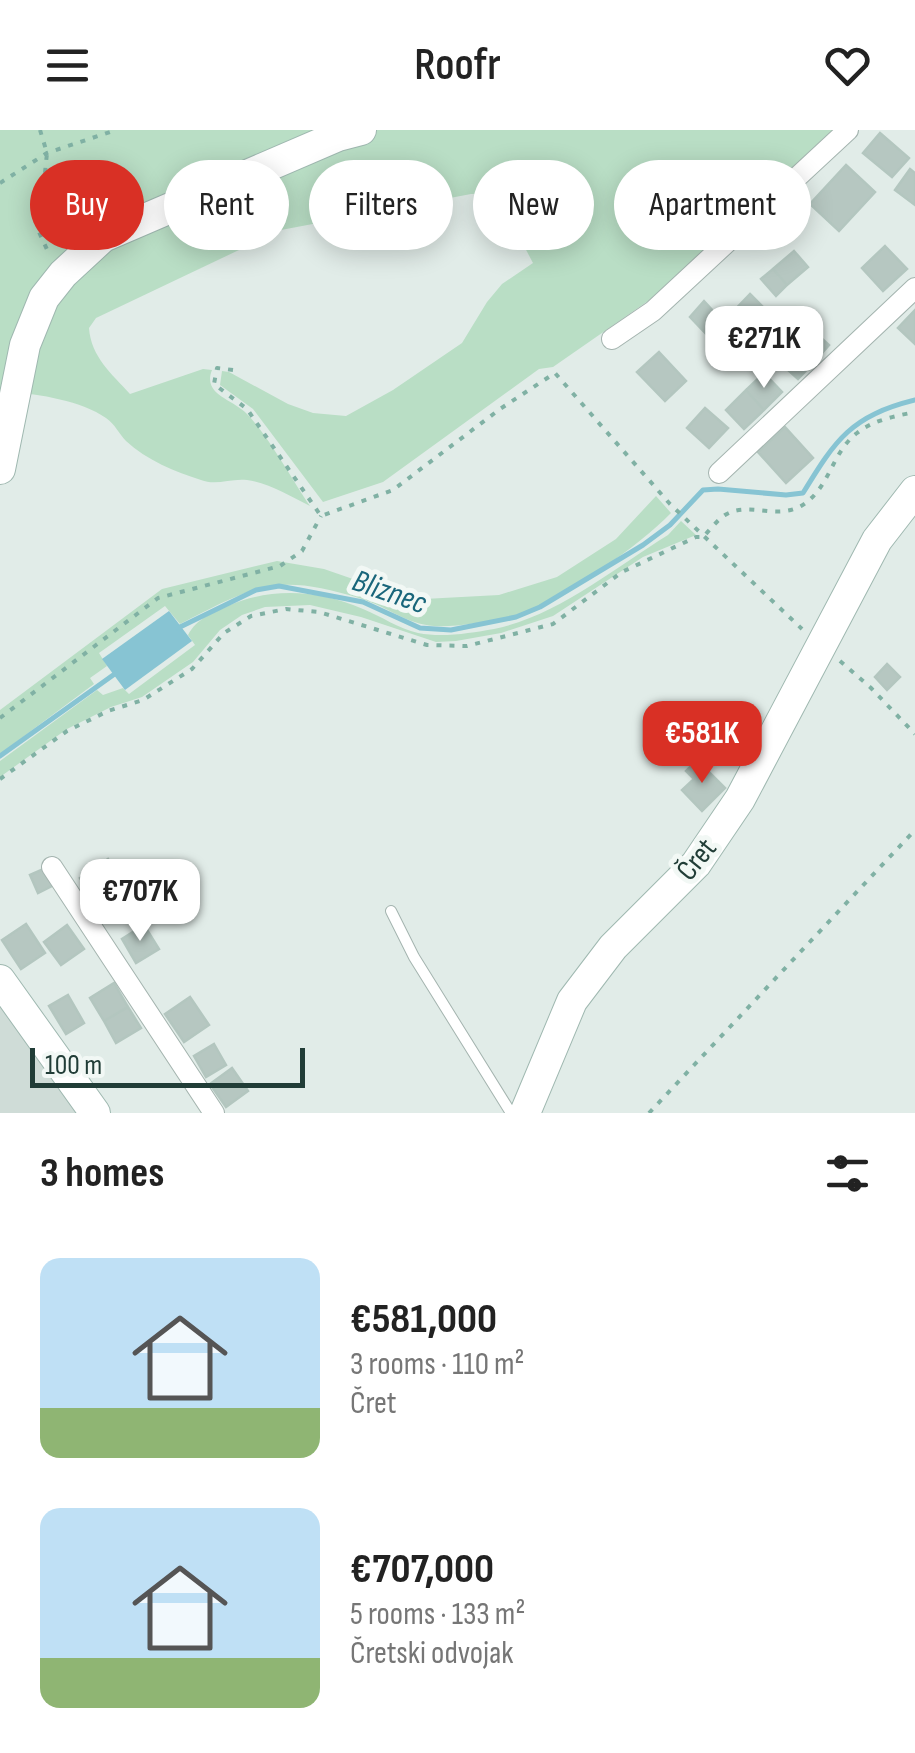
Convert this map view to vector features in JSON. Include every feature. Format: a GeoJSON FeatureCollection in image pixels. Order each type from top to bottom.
{"type":"FeatureCollection","features":[{"type":"Feature","properties":{"kind":"street"},"geometry":{"type":"LineString","coordinates":[[0,470],[25,345],[44,298],[63,274],[103,237],[338,136],[361,130]]}},
{"type":"Feature","properties":{"kind":"street"},"geometry":{"type":"LineString","coordinates":[[612,339],[653,311],[848,130]]}},
{"type":"Feature","properties":{"kind":"street"},"geometry":{"type":"LineString","coordinates":[[718,473],[915,288]]}},
{"type":"Feature","properties":{"kind":"street","name":"Čret"},"geometry":{"type":"LineString","coordinates":[[525,1113],[572,1001],[613,947],[696,864],[740,799],[877,540],[915,491]]}},
{"type":"Feature","properties":{"kind":"street"},"geometry":{"type":"LineString","coordinates":[[52,866],[214,1113]]}},
{"type":"Feature","properties":{"kind":"street"},"geometry":{"type":"LineString","coordinates":[[0,980],[95,1113]]}},
{"type":"Feature","properties":{"kind":"lane"},"geometry":{"type":"LineString","coordinates":[[391,911],[414,957],[511,1113]]}},
{"type":"Feature","properties":{"kind":"path"},"geometry":{"type":"LineString","coordinates":[[40,130],[47,153],[39,232],[63,274]]}},
{"type":"Feature","properties":{"kind":"path"},"geometry":{"type":"LineString","coordinates":[[0,183],[47,153],[116,130]]}},
{"type":"Feature","properties":{"kind":"path"},"geometry":{"type":"LineString","coordinates":[[234,370],[216,368],[214,384],[248,409],[321,516]]}},
{"type":"Feature","properties":{"kind":"path"},"geometry":{"type":"LineString","coordinates":[[0,718],[158,598],[280,566],[302,551],[321,516],[393,490],[500,408],[555,373],[670,504],[871,688],[915,734]]}},
{"type":"Feature","properties":{"kind":"path"},"geometry":{"type":"LineString","coordinates":[[0,779],[67,731],[108,711],[144,700],[192,669],[224,632],[251,616],[286,609],[319,612],[427,645],[467,646],[553,624],[622,572],[703,537],[725,516],[740,510],[784,513],[802,505],[820,491],[842,450],[857,432],[884,419],[915,412]]}},
{"type":"Feature","properties":{"kind":"path"},"geometry":{"type":"LineString","coordinates":[[649,1113],[915,830]]}},
{"type":"Feature","properties":{"kind":"shaded area"},"geometry":{"type":"Polygon","coordinates":[[[0,990],[87,1113],[0,1113],[0,990]]]}},
{"type":"Feature","properties":{"kind":"green space"},"geometry":{"type":"Polygon","coordinates":[[[0,130],[833,130],[802,160],[614,160],[614,250],[711,250],[684,276],[553,367],[539,369],[383,482],[323,502],[253,409],[220,385],[222,371],[313,413],[346,416],[393,390],[462,343],[502,284],[533,263],[526,250],[594,250],[594,160],[473,160],[473,194],[453,197],[453,160],[309,160],[309,225],[289,228],[289,160],[164,160],[164,250],[239,250],[96,318],[89,328],[94,348],[130,394],[203,369],[212,370],[211,385],[215,391],[255,423],[310,506],[255,482],[207,482],[172,469],[134,448],[106,418],[60,399],[10,392],[0,428],[0,130]]]}},
{"type":"Feature","properties":{"kind":"green space"},"geometry":{"type":"Polygon","coordinates":[[[656,496],[671,513],[640,540],[562,594],[505,618],[454,626],[424,625],[362,599],[287,585],[248,592],[180,624],[165,606],[99,653],[107,666],[90,678],[94,684],[0,754],[0,710],[162,589],[277,561],[324,569],[402,596],[424,599],[499,595],[557,577],[616,539],[656,496]]]}},
{"type":"Feature","properties":{"kind":"green space"},"geometry":{"type":"Polygon","coordinates":[[[681,521],[696,535],[643,557],[553,616],[501,633],[436,642],[310,605],[265,607],[242,615],[220,630],[193,662],[142,697],[67,729],[0,777],[0,761],[97,690],[103,695],[123,688],[129,694],[195,645],[188,635],[196,624],[230,605],[263,595],[296,593],[346,603],[418,633],[447,635],[494,629],[562,603],[668,535],[681,521]]]}},
{"type":"Feature","properties":{"kind":"water"},"geometry":{"type":"Polygon","coordinates":[[[169,611],[192,641],[125,690],[102,659],[169,611]]]}},
{"type":"Feature","properties":{"kind":"building"},"geometry":{"type":"Polygon","coordinates":[[[880,133],[909,158],[892,177],[863,153],[880,133]]]}},
{"type":"Feature","properties":{"kind":"building"},"geometry":{"type":"Polygon","coordinates":[[[846,165],[875,192],[839,231],[811,203],[846,165]]]}},
{"type":"Feature","properties":{"kind":"building"},"geometry":{"type":"Polygon","coordinates":[[[910,169],[915,173],[915,205],[895,190],[910,169]]]}},
{"type":"Feature","properties":{"kind":"building"},"geometry":{"type":"Polygon","coordinates":[[[885,246],[907,269],[883,291],[862,268],[885,246]]]}},
{"type":"Feature","properties":{"kind":"building"},"geometry":{"type":"Polygon","coordinates":[[[794,251],[808,267],[787,285],[773,269],[794,251]]]}},
{"type":"Feature","properties":{"kind":"building"},"geometry":{"type":"Polygon","coordinates":[[[773,269],[787,285],[776,296],[761,279],[773,269]]]}},
{"type":"Feature","properties":{"kind":"building"},"geometry":{"type":"Polygon","coordinates":[[[750,294],[764,308],[742,331],[728,317],[750,294]]]}},
{"type":"Feature","properties":{"kind":"building"},"geometry":{"type":"Polygon","coordinates":[[[704,301],[726,325],[713,341],[690,317],[704,301]]]}},
{"type":"Feature","properties":{"kind":"building"},"geometry":{"type":"Polygon","coordinates":[[[915,310],[915,344],[898,328],[915,310]]]}},
{"type":"Feature","properties":{"kind":"building"},"geometry":{"type":"Polygon","coordinates":[[[809,327],[829,345],[813,363],[793,345],[809,327]]]}},
{"type":"Feature","properties":{"kind":"building"},"geometry":{"type":"Polygon","coordinates":[[[793,345],[813,363],[798,379],[778,361],[793,345]]]}},
{"type":"Feature","properties":{"kind":"building"},"geometry":{"type":"Polygon","coordinates":[[[659,352],[686,381],[665,401],[637,372],[659,352]]]}},
{"type":"Feature","properties":{"kind":"building"},"geometry":{"type":"Polygon","coordinates":[[[764,373],[782,392],[764,410],[746,390],[764,373]]]}},
{"type":"Feature","properties":{"kind":"building"},"geometry":{"type":"Polygon","coordinates":[[[746,390],[764,410],[744,429],[726,410],[746,390]]]}},
{"type":"Feature","properties":{"kind":"building"},"geometry":{"type":"Polygon","coordinates":[[[705,408],[728,428],[709,448],[687,428],[705,408]]]}},
{"type":"Feature","properties":{"kind":"building"},"geometry":{"type":"Polygon","coordinates":[[[785,427],[813,458],[786,483],[758,452],[785,427]]]}},
{"type":"Feature","properties":{"kind":"building"},"geometry":{"type":"Polygon","coordinates":[[[887,664],[900,677],[887,690],[875,677],[887,664]]]}},
{"type":"Feature","properties":{"kind":"building"},"geometry":{"type":"Polygon","coordinates":[[[697,760],[725,788],[702,811],[682,790],[694,779],[686,771],[697,760]]]}},
{"type":"Feature","properties":{"kind":"building"},"geometry":{"type":"Polygon","coordinates":[[[108,859],[126,886],[98,905],[80,878],[108,859]]]}},
{"type":"Feature","properties":{"kind":"building"},"geometry":{"type":"Polygon","coordinates":[[[46,868],[54,885],[38,893],[30,875],[46,868]]]}},
{"type":"Feature","properties":{"kind":"building"},"geometry":{"type":"Polygon","coordinates":[[[26,924],[45,953],[21,969],[2,940],[26,924]]]}},
{"type":"Feature","properties":{"kind":"building"},"geometry":{"type":"Polygon","coordinates":[[[67,925],[84,949],[61,965],[44,942],[67,925]]]}},
{"type":"Feature","properties":{"kind":"building"},"geometry":{"type":"Polygon","coordinates":[[[144,925],[159,949],[136,963],[122,939],[144,925]]]}},
{"type":"Feature","properties":{"kind":"building"},"geometry":{"type":"Polygon","coordinates":[[[114,983],[128,1007],[104,1021],[90,998],[114,983]]]}},
{"type":"Feature","properties":{"kind":"building"},"geometry":{"type":"Polygon","coordinates":[[[68,995],[84,1023],[66,1034],[49,1006],[68,995]]]}},
{"type":"Feature","properties":{"kind":"building"},"geometry":{"type":"Polygon","coordinates":[[[190,997],[209,1025],[184,1042],[165,1014],[190,997]]]}},
{"type":"Feature","properties":{"kind":"building"},"geometry":{"type":"Polygon","coordinates":[[[128,1007],[141,1028],[116,1043],[104,1021],[128,1007]]]}},
{"type":"Feature","properties":{"kind":"building"},"geometry":{"type":"Polygon","coordinates":[[[214,1044],[226,1065],[206,1077],[194,1056],[214,1044]]]}},
{"type":"Feature","properties":{"kind":"building"},"geometry":{"type":"Polygon","coordinates":[[[232,1068],[248,1091],[226,1107],[210,1084],[232,1068]]]}},
{"type":"Feature","properties":{"kind":"waterway","name":"Bliznec"},"geometry":{"type":"LineString","coordinates":[[178,628],[256,590],[279,586],[363,602],[420,628],[451,630],[516,617],[540,607],[643,545],[670,525],[703,490],[803,493],[847,432],[875,414],[915,400]]}},
{"type":"Feature","properties":{"kind":"waterway","name":"Bliznec"},"geometry":{"type":"LineString","coordinates":[[0,756],[116,673]]}}]}
